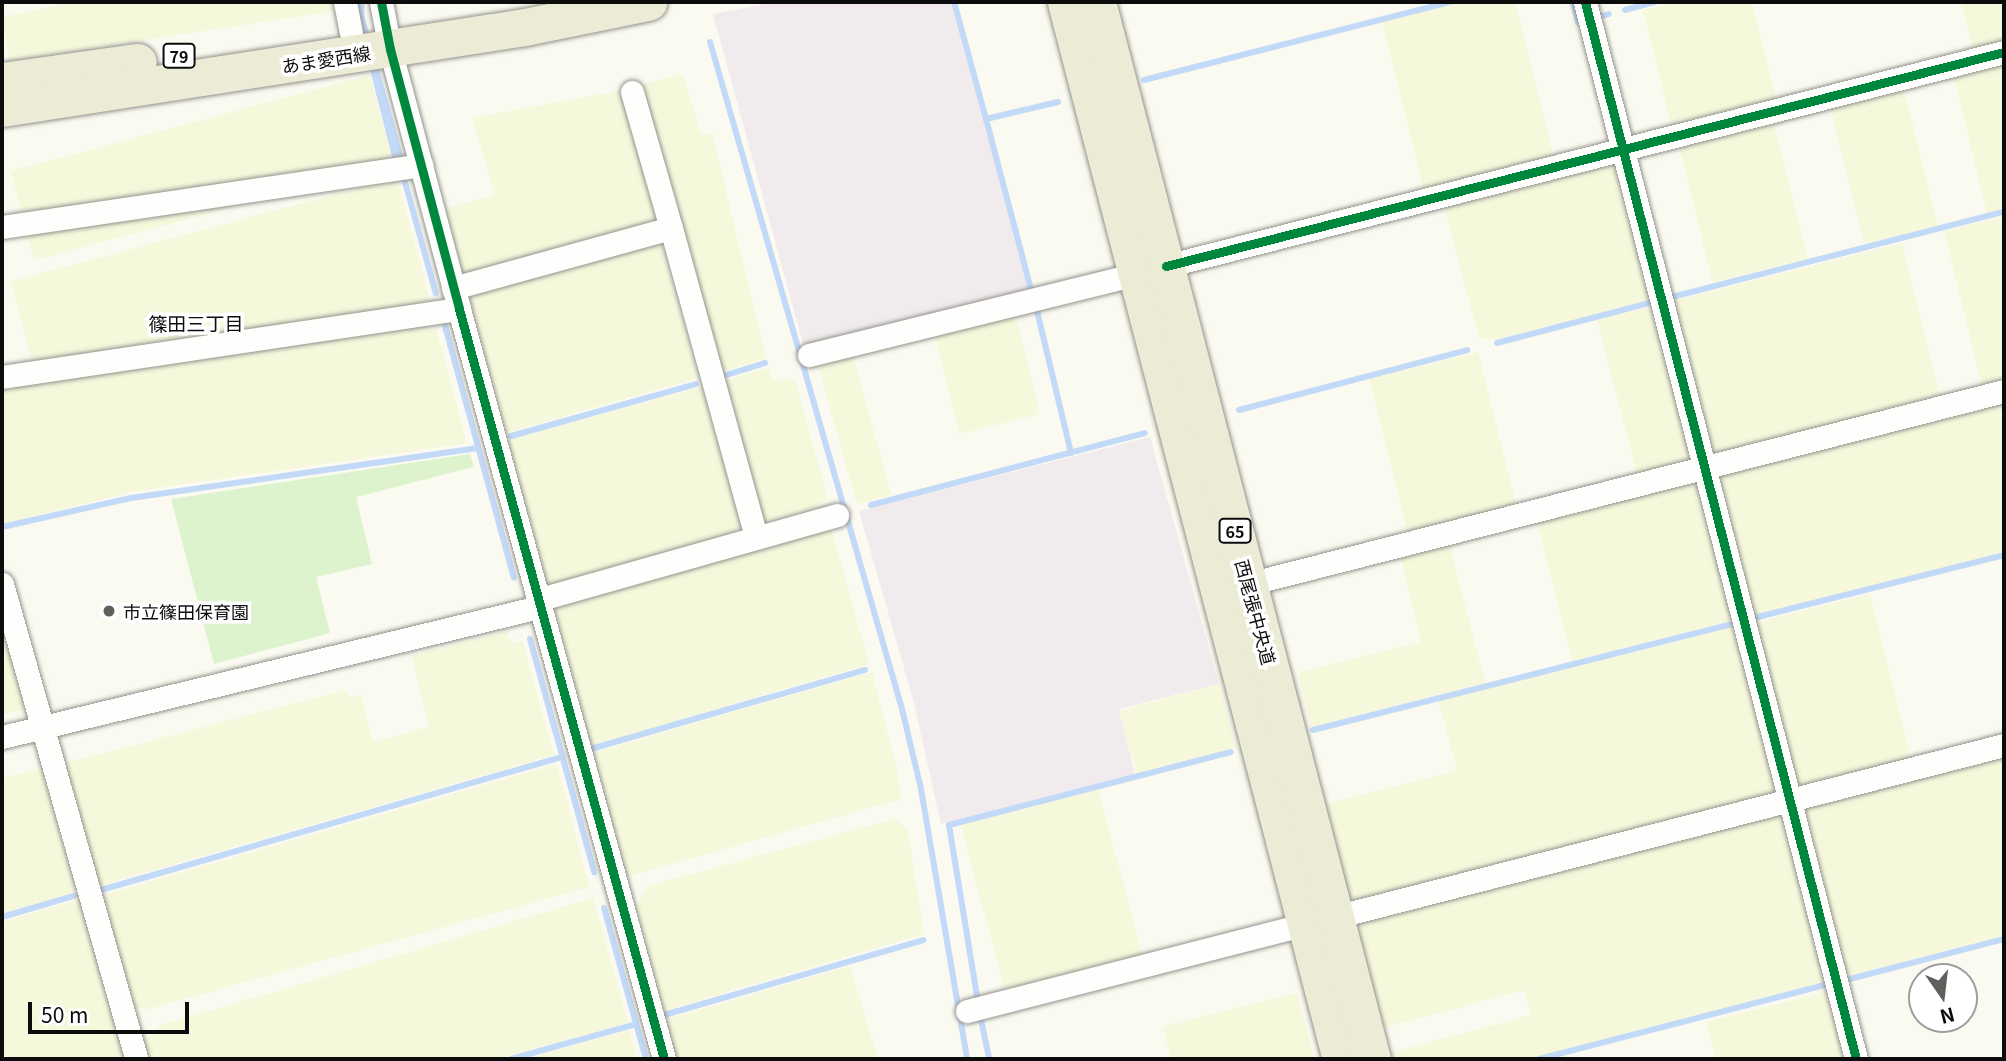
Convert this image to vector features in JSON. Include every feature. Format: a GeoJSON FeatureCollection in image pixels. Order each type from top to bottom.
{"type":"FeatureCollection","features":[{"type":"Feature","properties":{"kind":"main road","name":"あま愛西線"},"geometry":{"type":"LineString","coordinates":[[2,85],[537,2]]}},
{"type":"Feature","properties":{"kind":"main road","name":"あま愛西線"},"geometry":{"type":"LineString","coordinates":[[366,28],[525,27],[648,2]]}},
{"type":"Feature","properties":{"kind":"main road","name":"西尾張中央道"},"geometry":{"type":"LineString","coordinates":[[1066,2],[1248,584],[1320,920],[1341,1059]]}},
{"type":"Feature","properties":{"kind":"main road","name":"西尾張中央道"},"geometry":{"type":"LineString","coordinates":[[1097,2],[1151,270],[1320,920],[1372,1059]]}},
{"type":"Feature","properties":{"kind":"street"},"geometry":{"type":"LineString","coordinates":[[1585,2],[1856,1059]]}},
{"type":"Feature","properties":{"kind":"street"},"geometry":{"type":"LineString","coordinates":[[366,28],[421,165],[538,604],[664,1059]]}},
{"type":"Feature","properties":{"kind":"street"},"geometry":{"type":"LineString","coordinates":[[809,355],[2004,52]]}},
{"type":"Feature","properties":{"kind":"street"},"geometry":{"type":"LineString","coordinates":[[632,92],[756,537]]}},
{"type":"Feature","properties":{"kind":"street"},"geometry":{"type":"LineString","coordinates":[[2,228],[421,165]]}},
{"type":"Feature","properties":{"kind":"street"},"geometry":{"type":"LineString","coordinates":[[2,377],[456,298],[671,228]]}},
{"type":"Feature","properties":{"kind":"street"},"geometry":{"type":"LineString","coordinates":[[1248,584],[2004,391]]}},
{"type":"Feature","properties":{"kind":"street"},"geometry":{"type":"LineString","coordinates":[[2,737],[44,729],[538,604],[836,515]]}},
{"type":"Feature","properties":{"kind":"street"},"geometry":{"type":"LineString","coordinates":[[2,584],[136,1059]]}},
{"type":"Feature","properties":{"kind":"street"},"geometry":{"type":"LineString","coordinates":[[967,1011],[2004,745]]}},
{"type":"Feature","properties":{"kind":"shaded area"},"geometry":{"type":"Polygon","coordinates":[[[775,2],[952,2],[1030,293],[805,351],[713,14],[775,2]]]}},
{"type":"Feature","properties":{"kind":"shaded area"},"geometry":{"type":"Polygon","coordinates":[[[1150,437],[1219,684],[1119,709],[1135,775],[941,824],[914,703],[859,511],[1150,437]]]}},
{"type":"Feature","properties":{"kind":"green space"},"geometry":{"type":"Polygon","coordinates":[[[75,2],[340,2],[341,10],[9,61],[2,17],[75,2]]]}},
{"type":"Feature","properties":{"kind":"green space"},"geometry":{"type":"Polygon","coordinates":[[[1462,2],[1515,2],[1554,159],[1424,191],[1382,22],[1462,2]]]}},
{"type":"Feature","properties":{"kind":"green space"},"geometry":{"type":"Polygon","coordinates":[[[1677,2],[1752,2],[1777,102],[1672,128],[1643,10],[1677,2]]]}},
{"type":"Feature","properties":{"kind":"green space"},"geometry":{"type":"Polygon","coordinates":[[[1961,2],[2004,2],[2004,43],[1973,50],[1961,2]]]}},
{"type":"Feature","properties":{"kind":"green space"},"geometry":{"type":"Polygon","coordinates":[[[2004,61],[2004,209],[1987,213],[1953,74],[2004,61]]]}},
{"type":"Feature","properties":{"kind":"green space"},"geometry":{"type":"Polygon","coordinates":[[[683,74],[701,135],[712,133],[766,358],[718,373],[640,89],[644,84],[683,74]]]}},
{"type":"Feature","properties":{"kind":"green space"},"geometry":{"type":"Polygon","coordinates":[[[370,75],[394,164],[34,260],[11,171],[370,75]]]}},
{"type":"Feature","properties":{"kind":"green space"},"geometry":{"type":"Polygon","coordinates":[[[1903,85],[1938,226],[1864,244],[1829,103],[1903,85]]]}},
{"type":"Feature","properties":{"kind":"green space"},"geometry":{"type":"Polygon","coordinates":[[[624,90],[662,217],[656,224],[469,277],[458,271],[441,210],[495,195],[472,118],[624,90]]]}},
{"type":"Feature","properties":{"kind":"green space"},"geometry":{"type":"Polygon","coordinates":[[[1773,119],[1808,259],[1713,282],[1678,143],[1773,119]]]}},
{"type":"Feature","properties":{"kind":"green space"},"geometry":{"type":"Polygon","coordinates":[[[1612,160],[1621,165],[1656,299],[1495,340],[1479,338],[1443,202],[1612,160]]]}},
{"type":"Feature","properties":{"kind":"green space"},"geometry":{"type":"Polygon","coordinates":[[[397,178],[431,305],[45,408],[11,282],[397,178]]]}},
{"type":"Feature","properties":{"kind":"green space"},"geometry":{"type":"Polygon","coordinates":[[[2004,216],[2004,384],[1983,389],[1944,231],[2004,216]]]}},
{"type":"Feature","properties":{"kind":"green space"},"geometry":{"type":"Polygon","coordinates":[[[661,242],[698,378],[501,434],[465,302],[474,290],[661,242]]]}},
{"type":"Feature","properties":{"kind":"green space"},"geometry":{"type":"Polygon","coordinates":[[[1902,243],[1941,401],[1714,458],[1706,451],[1668,302],[1902,243]]]}},
{"type":"Feature","properties":{"kind":"green space"},"geometry":{"type":"Polygon","coordinates":[[[1658,305],[1694,456],[1691,465],[1638,478],[1597,319],[1658,305]]]}},
{"type":"Feature","properties":{"kind":"green space"},"geometry":{"type":"Polygon","coordinates":[[[1015,314],[1040,414],[959,434],[934,334],[1015,314]]]}},
{"type":"Feature","properties":{"kind":"green space"},"geometry":{"type":"Polygon","coordinates":[[[424,322],[427,330],[436,329],[467,443],[136,491],[2,524],[2,383],[424,322]]]}},
{"type":"Feature","properties":{"kind":"green space"},"geometry":{"type":"Polygon","coordinates":[[[1478,352],[1517,507],[1408,534],[1369,379],[1478,352]]]}},
{"type":"Feature","properties":{"kind":"green space"},"geometry":{"type":"Polygon","coordinates":[[[853,355],[891,495],[857,504],[819,369],[822,362],[853,355]]]}},
{"type":"Feature","properties":{"kind":"green space"},"geometry":{"type":"Polygon","coordinates":[[[768,368],[772,379],[795,381],[828,499],[819,503],[820,507],[767,522],[759,519],[720,382],[768,368]]]}},
{"type":"Feature","properties":{"kind":"green space"},"geometry":{"type":"Polygon","coordinates":[[[701,387],[741,522],[730,536],[552,588],[540,583],[503,441],[701,387]]]}},
{"type":"Feature","properties":{"kind":"green space"},"geometry":{"type":"Polygon","coordinates":[[[2004,399],[2004,553],[1746,617],[1711,482],[1719,472],[2004,399]]]}},
{"type":"Feature","properties":{"kind":"green space"},"geometry":{"type":"Polygon","coordinates":[[[470,454],[474,467],[356,497],[372,564],[316,577],[330,633],[214,664],[171,499],[470,454]]]}},
{"type":"Feature","properties":{"kind":"green space"},"geometry":{"type":"Polygon","coordinates":[[[1694,479],[1703,483],[1738,619],[1572,661],[1536,518],[1694,479]]]}},
{"type":"Feature","properties":{"kind":"green space"},"geometry":{"type":"Polygon","coordinates":[[[820,525],[832,531],[869,664],[584,748],[546,606],[820,525]]]}},
{"type":"Feature","properties":{"kind":"green space"},"geometry":{"type":"Polygon","coordinates":[[[1449,542],[1485,683],[1311,727],[1298,673],[1421,642],[1400,554],[1449,542]]]}},
{"type":"Feature","properties":{"kind":"green space"},"geometry":{"type":"Polygon","coordinates":[[[1870,594],[1912,762],[1790,792],[1748,624],[1870,594]]]}},
{"type":"Feature","properties":{"kind":"green space"},"geometry":{"type":"Polygon","coordinates":[[[2,606],[30,699],[23,710],[2,714],[2,606]]]}},
{"type":"Feature","properties":{"kind":"green space"},"geometry":{"type":"Polygon","coordinates":[[[1740,625],[1782,787],[1776,797],[1350,902],[1326,804],[1457,771],[1439,701],[1740,625]]]}},
{"type":"Feature","properties":{"kind":"green space"},"geometry":{"type":"Polygon","coordinates":[[[507,631],[511,643],[522,641],[554,755],[95,887],[62,771],[65,763],[347,690],[349,698],[361,695],[373,742],[429,727],[412,656],[507,631]]]}},
{"type":"Feature","properties":{"kind":"green space"},"geometry":{"type":"Polygon","coordinates":[[[872,672],[897,771],[901,799],[629,876],[617,868],[586,755],[872,672]]]}},
{"type":"Feature","properties":{"kind":"green space"},"geometry":{"type":"Polygon","coordinates":[[[1219,684],[1236,748],[1137,774],[1120,711],[1219,684]]]}},
{"type":"Feature","properties":{"kind":"green space"},"geometry":{"type":"Polygon","coordinates":[[[2004,754],[2004,936],[1839,978],[1797,813],[1805,805],[2004,754]]]}},
{"type":"Feature","properties":{"kind":"green space"},"geometry":{"type":"Polygon","coordinates":[[[557,764],[589,887],[144,1010],[128,1005],[97,897],[557,764]]]}},
{"type":"Feature","properties":{"kind":"green space"},"geometry":{"type":"Polygon","coordinates":[[[46,768],[81,891],[2,913],[2,778],[46,768]]]}},
{"type":"Feature","properties":{"kind":"green space"},"geometry":{"type":"Polygon","coordinates":[[[1098,789],[1143,957],[1006,994],[961,826],[1098,789]]]}},
{"type":"Feature","properties":{"kind":"green space"},"geometry":{"type":"Polygon","coordinates":[[[1780,811],[1789,814],[1831,981],[1527,1059],[1391,1059],[1390,1053],[1531,1015],[1524,990],[1383,1028],[1356,925],[1360,918],[1780,811]]]}},
{"type":"Feature","properties":{"kind":"green space"},"geometry":{"type":"Polygon","coordinates":[[[895,819],[908,831],[924,934],[660,1012],[632,914],[648,886],[895,819]]]}},
{"type":"Feature","properties":{"kind":"green space"},"geometry":{"type":"Polygon","coordinates":[[[593,898],[628,1023],[497,1059],[145,1059],[141,1045],[161,1025],[593,898]]]}},
{"type":"Feature","properties":{"kind":"green space"},"geometry":{"type":"Polygon","coordinates":[[[81,899],[125,1059],[5,1059],[2,1048],[2,922],[81,899]]]}},
{"type":"Feature","properties":{"kind":"green space"},"geometry":{"type":"Polygon","coordinates":[[[850,966],[878,1059],[670,1059],[660,1021],[850,966]]]}},
{"type":"Feature","properties":{"kind":"green space"},"geometry":{"type":"Polygon","coordinates":[[[1834,990],[1851,1059],[1716,1059],[1706,1022],[1834,990]]]}},
{"type":"Feature","properties":{"kind":"green space"},"geometry":{"type":"Polygon","coordinates":[[[1297,993],[1314,1059],[1171,1059],[1163,1027],[1297,993]]]}},
{"type":"Feature","properties":{"kind":"green space"},"geometry":{"type":"Polygon","coordinates":[[[629,1030],[637,1059],[526,1059],[629,1030]]]}},
{"type":"Feature","properties":{"kind":"water"},"geometry":{"type":"Polygon","coordinates":[[[353,2],[365,2],[364,15],[404,159],[393,161],[353,2]]]}},
{"type":"Feature","properties":{"kind":"waterway"},"geometry":{"type":"LineString","coordinates":[[954,2],[986,119],[1058,102]]}},
{"type":"Feature","properties":{"kind":"waterway"},"geometry":{"type":"LineString","coordinates":[[1144,80],[1451,2]]}},
{"type":"Feature","properties":{"kind":"waterway"},"geometry":{"type":"LineString","coordinates":[[1573,2],[1578,22],[1581,22]]}},
{"type":"Feature","properties":{"kind":"waterway"},"geometry":{"type":"LineString","coordinates":[[1625,10],[1655,2]]}},
{"type":"Feature","properties":{"kind":"waterway"},"geometry":{"type":"LineString","coordinates":[[1597,17],[1609,14]]}},
{"type":"Feature","properties":{"kind":"waterway"},"geometry":{"type":"LineString","coordinates":[[710,42],[902,709],[921,789],[967,1059]]}},
{"type":"Feature","properties":{"kind":"waterway"},"geometry":{"type":"LineString","coordinates":[[986,119],[1031,289]]}},
{"type":"Feature","properties":{"kind":"waterway"},"geometry":{"type":"LineString","coordinates":[[403,175],[436,294]]}},
{"type":"Feature","properties":{"kind":"waterway"},"geometry":{"type":"LineString","coordinates":[[1668,298],[2004,212]]}},
{"type":"Feature","properties":{"kind":"waterway"},"geometry":{"type":"LineString","coordinates":[[1497,343],[1653,302]]}},
{"type":"Feature","properties":{"kind":"waterway"},"geometry":{"type":"LineString","coordinates":[[1037,311],[1071,453]]}},
{"type":"Feature","properties":{"kind":"waterway"},"geometry":{"type":"LineString","coordinates":[[445,326],[514,578]]}},
{"type":"Feature","properties":{"kind":"waterway"},"geometry":{"type":"LineString","coordinates":[[1239,410],[1467,350]]}},
{"type":"Feature","properties":{"kind":"waterway"},"geometry":{"type":"LineString","coordinates":[[723,376],[765,363]]}},
{"type":"Feature","properties":{"kind":"waterway"},"geometry":{"type":"LineString","coordinates":[[511,436],[696,384]]}},
{"type":"Feature","properties":{"kind":"waterway"},"geometry":{"type":"LineString","coordinates":[[871,505],[1145,433]]}},
{"type":"Feature","properties":{"kind":"waterway"},"geometry":{"type":"LineString","coordinates":[[2,527],[131,498],[476,448]]}},
{"type":"Feature","properties":{"kind":"waterway"},"geometry":{"type":"LineString","coordinates":[[1750,619],[2004,555]]}},
{"type":"Feature","properties":{"kind":"waterway"},"geometry":{"type":"LineString","coordinates":[[1313,730],[1736,623]]}},
{"type":"Feature","properties":{"kind":"waterway"},"geometry":{"type":"LineString","coordinates":[[530,639],[594,872]]}},
{"type":"Feature","properties":{"kind":"waterway"},"geometry":{"type":"LineString","coordinates":[[594,748],[865,670]]}},
{"type":"Feature","properties":{"kind":"waterway"},"geometry":{"type":"LineString","coordinates":[[977,996],[949,825],[1231,752]]}},
{"type":"Feature","properties":{"kind":"waterway"},"geometry":{"type":"LineString","coordinates":[[101,890],[563,757]]}},
{"type":"Feature","properties":{"kind":"waterway"},"geometry":{"type":"LineString","coordinates":[[2,917],[74,896]]}},
{"type":"Feature","properties":{"kind":"waterway"},"geometry":{"type":"LineString","coordinates":[[604,908],[646,1059]]}},
{"type":"Feature","properties":{"kind":"waterway"},"geometry":{"type":"LineString","coordinates":[[1842,981],[2004,939]]}},
{"type":"Feature","properties":{"kind":"waterway"},"geometry":{"type":"LineString","coordinates":[[664,1015],[923,940]]}},
{"type":"Feature","properties":{"kind":"waterway"},"geometry":{"type":"LineString","coordinates":[[1539,1059],[1829,984]]}},
{"type":"Feature","properties":{"kind":"waterway"},"geometry":{"type":"LineString","coordinates":[[981,1020],[989,1059]]}},
{"type":"Feature","properties":{"kind":"waterway"},"geometry":{"type":"LineString","coordinates":[[511,1059],[636,1024]]}},
{"type":"Feature","properties":{"kind":"cycle path"},"geometry":{"type":"LineString","coordinates":[[381,2],[390,49],[459,309],[664,1059]]}},
{"type":"Feature","properties":{"kind":"cycle path"},"geometry":{"type":"LineString","coordinates":[[1585,2],[1856,1059]]}},
{"type":"Feature","properties":{"kind":"cycle path"},"geometry":{"type":"LineString","coordinates":[[1166,266],[2004,52]]}},
{"type":"Feature","properties":{"kind":"place","name":"市立篠田保育園"},"geometry":{"type":"Point","coordinates":[109,611]}},
{"type":"Feature","properties":{"kind":"district","name":"篠田三丁目"},"geometry":{"type":"Point","coordinates":[196,323]}}]}
